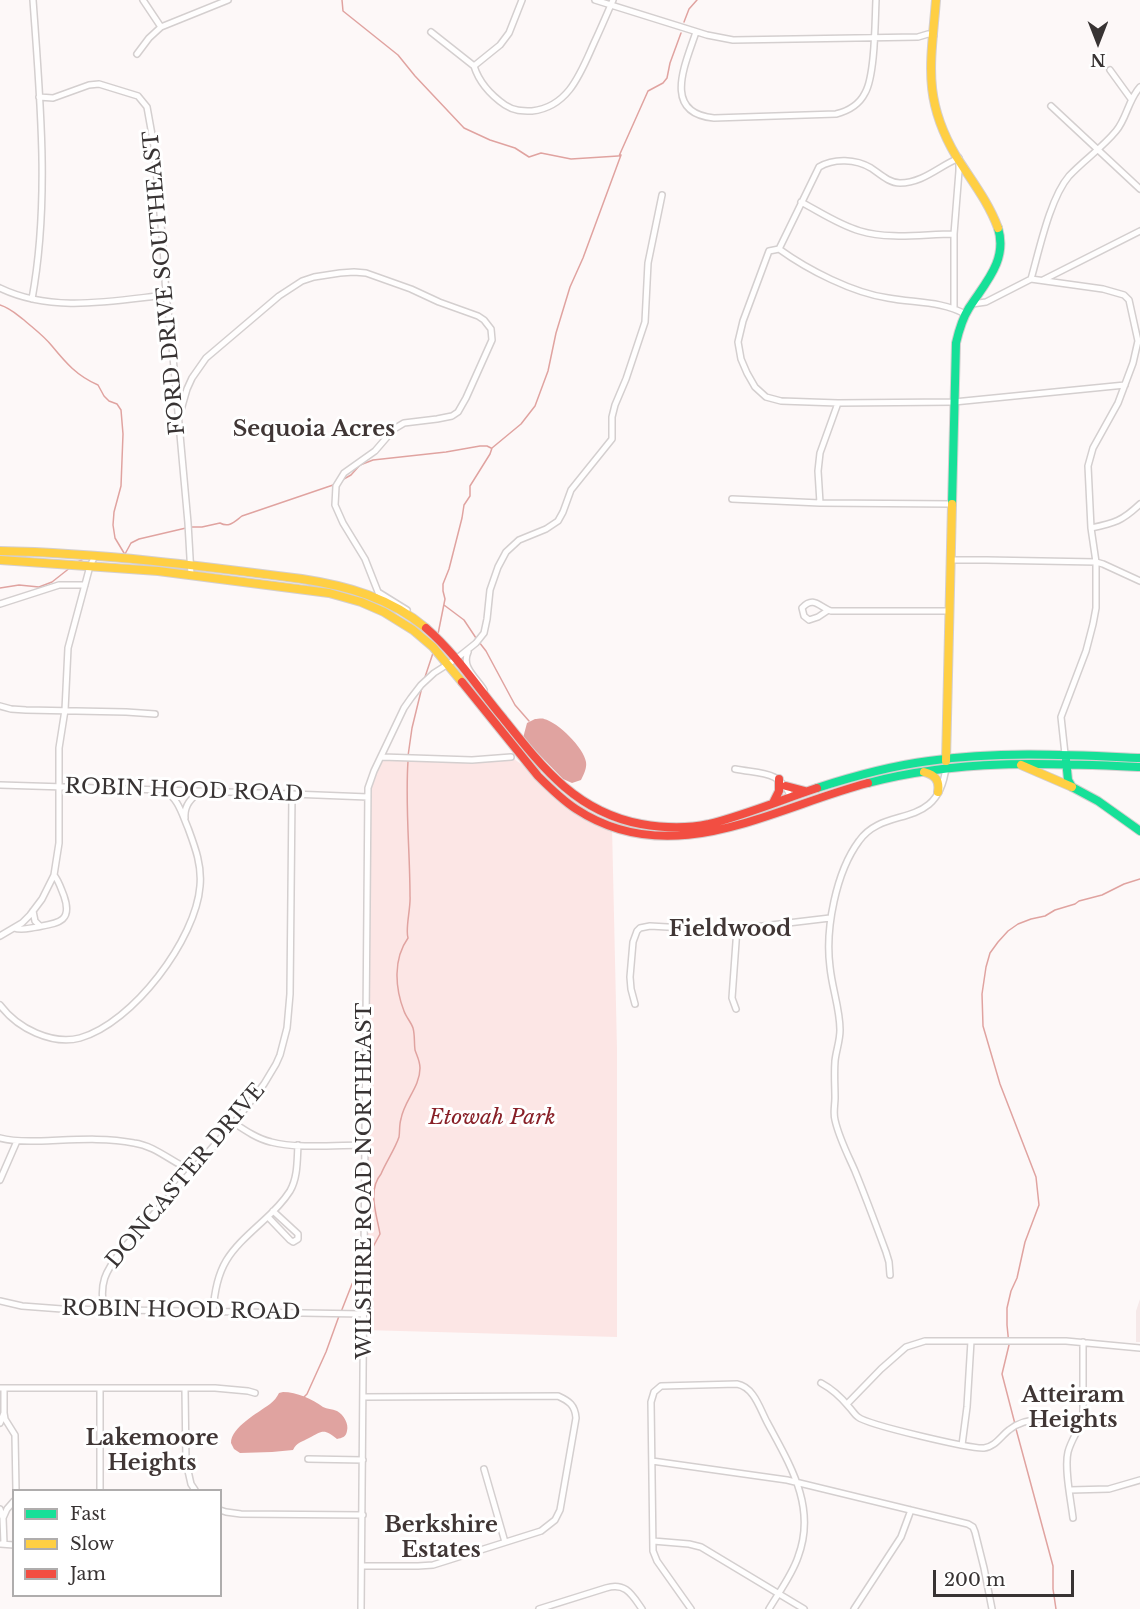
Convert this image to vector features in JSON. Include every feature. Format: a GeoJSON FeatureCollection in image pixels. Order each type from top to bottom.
{"type":"FeatureCollection","features":[{"type":"Feature","properties":{"kind":"main road"},"geometry":{"type":"LineString","coordinates":[[936,0],[931,76],[933,101],[945,134],[992,210],[1000,240],[999,259],[995,271],[965,314],[957,337],[946,767]]}},
{"type":"Feature","properties":{"kind":"main road"},"geometry":{"type":"LineString","coordinates":[[0,551],[95,556],[327,583],[362,592],[389,603],[421,624],[441,642],[558,783],[584,802],[606,814],[654,826],[686,827],[719,821],[869,772],[946,758],[1007,753],[1140,758]]}},
{"type":"Feature","properties":{"kind":"main road"},"geometry":{"type":"LineString","coordinates":[[0,560],[191,575],[320,592],[369,605],[413,630],[433,647],[549,788],[583,813],[614,827],[654,836],[674,837],[725,829],[855,786],[946,767],[1013,763],[1140,767]]}},
{"type":"Feature","properties":{"kind":"main road"},"geometry":{"type":"LineString","coordinates":[[947,744],[952,750],[965,756]]}},
{"type":"Feature","properties":{"kind":"main road"},"geometry":{"type":"LineString","coordinates":[[1065,754],[1068,780],[1072,787]]}},
{"type":"Feature","properties":{"kind":"main road"},"geometry":{"type":"LineString","coordinates":[[1013,763],[1040,772],[1072,787],[1098,801],[1140,831]]}},
{"type":"Feature","properties":{"kind":"main road"},"geometry":{"type":"LineString","coordinates":[[920,771],[936,776],[940,784],[939,792]]}},
{"type":"Feature","properties":{"kind":"main road"},"geometry":{"type":"LineString","coordinates":[[772,803],[779,791],[778,779]]}},
{"type":"Feature","properties":{"kind":"main road"},"geometry":{"type":"LineString","coordinates":[[786,786],[806,792]]}},
{"type":"Feature","properties":{"kind":"street"},"geometry":{"type":"LineString","coordinates":[[32,299],[42,200],[33,0]]}},
{"type":"Feature","properties":{"kind":"street"},"geometry":{"type":"LineString","coordinates":[[143,0],[161,27]]}},
{"type":"Feature","properties":{"kind":"street"},"geometry":{"type":"LineString","coordinates":[[137,54],[161,27],[228,0]]}},
{"type":"Feature","properties":{"kind":"street"},"geometry":{"type":"LineString","coordinates":[[474,66],[500,45],[509,33],[522,0]]}},
{"type":"Feature","properties":{"kind":"street"},"geometry":{"type":"LineString","coordinates":[[595,0],[612,2],[696,32],[733,40],[933,38]]}},
{"type":"Feature","properties":{"kind":"street"},"geometry":{"type":"LineString","coordinates":[[696,32],[680,86],[685,103],[697,114],[714,118],[830,115],[848,110],[861,99],[869,83],[876,0]]}},
{"type":"Feature","properties":{"kind":"street"},"geometry":{"type":"LineString","coordinates":[[430,32],[474,66],[484,84],[497,99],[509,108],[518,111],[540,110],[560,100],[577,80],[612,2]]}},
{"type":"Feature","properties":{"kind":"street"},"geometry":{"type":"LineString","coordinates":[[1110,70],[1131,99]]}},
{"type":"Feature","properties":{"kind":"street","name":"FORD DRIVE SOUTHEAST"},"geometry":{"type":"LineString","coordinates":[[39,97],[53,98],[88,85],[99,84],[138,96],[144,103],[149,116],[164,247],[166,295],[179,417],[191,575]]}},
{"type":"Feature","properties":{"kind":"street"},"geometry":{"type":"LineString","coordinates":[[1031,279],[1046,227],[1068,177],[1120,125],[1129,109],[1131,99],[1140,87]]}},
{"type":"Feature","properties":{"kind":"street"},"geometry":{"type":"LineString","coordinates":[[1051,106],[1140,189]]}},
{"type":"Feature","properties":{"kind":"street"},"geometry":{"type":"LineString","coordinates":[[779,249],[819,167],[826,162],[842,160],[857,162],[870,167],[884,178],[899,183],[930,176],[949,162],[959,158],[954,234],[954,308]]}},
{"type":"Feature","properties":{"kind":"street","name":"WILSHIRE ROAD NORTHEAST"},"geometry":{"type":"LineString","coordinates":[[361,1609],[368,797],[370,781],[404,708],[421,685],[481,638],[485,631],[490,590],[506,552],[519,540],[546,530],[558,521],[571,490],[612,439],[612,417],[615,405],[645,322],[648,262],[662,195]]}},
{"type":"Feature","properties":{"kind":"street"},"geometry":{"type":"LineString","coordinates":[[801,202],[823,216],[859,231],[894,236],[954,234]]}},
{"type":"Feature","properties":{"kind":"street"},"geometry":{"type":"LineString","coordinates":[[1042,281],[1140,231]]}},
{"type":"Feature","properties":{"kind":"street"},"geometry":{"type":"LineString","coordinates":[[965,314],[954,308],[886,298],[863,291],[815,271],[779,249],[769,251],[742,321],[738,342],[741,359],[755,387],[766,397],[781,401],[954,402],[1125,386]]}},
{"type":"Feature","properties":{"kind":"street"},"geometry":{"type":"LineString","coordinates":[[179,417],[192,378],[206,358],[279,296],[322,274],[366,273],[484,320],[491,330],[492,340],[458,412],[445,417],[399,425],[375,451],[349,468],[338,480],[334,491],[335,505],[371,570],[378,592],[400,605],[421,624]]}},
{"type":"Feature","properties":{"kind":"street"},"geometry":{"type":"LineString","coordinates":[[972,304],[986,302],[1031,279],[1103,289],[1124,295],[1129,300],[1139,340],[1125,386],[1091,452],[1088,466],[1091,528],[1096,562],[1096,602],[1086,651],[1061,717],[1065,754]]}},
{"type":"Feature","properties":{"kind":"street"},"geometry":{"type":"LineString","coordinates":[[0,288],[21,297],[51,302],[79,303],[166,295]]}},
{"type":"Feature","properties":{"kind":"street"},"geometry":{"type":"LineString","coordinates":[[820,503],[818,471],[820,453],[838,403]]}},
{"type":"Feature","properties":{"kind":"street"},"geometry":{"type":"LineString","coordinates":[[732,499],[820,503],[952,504]]}},
{"type":"Feature","properties":{"kind":"street"},"geometry":{"type":"LineString","coordinates":[[1091,528],[1115,523],[1140,504]]}},
{"type":"Feature","properties":{"kind":"street"},"geometry":{"type":"LineString","coordinates":[[190,549],[195,560],[201,563],[248,573]]}},
{"type":"Feature","properties":{"kind":"street"},"geometry":{"type":"LineString","coordinates":[[0,936],[22,923],[33,911],[48,889],[54,875],[59,843],[59,748],[65,710],[68,648],[90,566],[95,556]]}},
{"type":"Feature","properties":{"kind":"street"},"geometry":{"type":"LineString","coordinates":[[950,560],[1096,562],[1140,581]]}},
{"type":"Feature","properties":{"kind":"street"},"geometry":{"type":"LineString","coordinates":[[362,592],[373,589],[374,583]]}},
{"type":"Feature","properties":{"kind":"street"},"geometry":{"type":"LineString","coordinates":[[0,604],[59,585],[85,585]]}},
{"type":"Feature","properties":{"kind":"street"},"geometry":{"type":"LineString","coordinates":[[827,611],[809,620],[804,616],[802,608],[807,603],[814,603],[827,611],[949,611]]}},
{"type":"Feature","properties":{"kind":"street"},"geometry":{"type":"LineString","coordinates":[[470,648],[465,659],[466,665],[492,704]]}},
{"type":"Feature","properties":{"kind":"street"},"geometry":{"type":"LineString","coordinates":[[0,706],[26,710],[155,714]]}},
{"type":"Feature","properties":{"kind":"street"},"geometry":{"type":"LineString","coordinates":[[382,757],[469,760],[511,757]]}},
{"type":"Feature","properties":{"kind":"street"},"geometry":{"type":"LineString","coordinates":[[890,1275],[886,1252],[835,1121],[835,1067],[840,1025],[829,963],[830,918],[846,864],[860,838],[878,825],[910,815],[929,805],[939,792],[946,767]]}},
{"type":"Feature","properties":{"kind":"street"},"geometry":{"type":"LineString","coordinates":[[735,769],[767,774],[778,779],[786,786],[794,806]]}},
{"type":"Feature","properties":{"kind":"street","name":"ROBIN HOOD ROAD"},"geometry":{"type":"LineString","coordinates":[[0,785],[368,797]]}},
{"type":"Feature","properties":{"kind":"street"},"geometry":{"type":"LineString","coordinates":[[0,1005],[25,1028],[49,1038],[79,1039],[113,1022],[131,1007],[163,970],[191,921],[197,906],[200,886],[196,847],[175,800],[170,793],[164,790]]}},
{"type":"Feature","properties":{"kind":"street"},"geometry":{"type":"LineString","coordinates":[[185,821],[184,812],[189,802],[202,791]]}},
{"type":"Feature","properties":{"kind":"street","name":"DONCASTER DRIVE"},"geometry":{"type":"LineString","coordinates":[[104,1310],[103,1278],[110,1266],[191,1170],[234,1124],[276,1064],[287,1028],[290,994],[292,794]]}},
{"type":"Feature","properties":{"kind":"street"},"geometry":{"type":"LineString","coordinates":[[14,928],[21,930],[59,922],[67,915],[65,901],[54,875]]}},
{"type":"Feature","properties":{"kind":"street"},"geometry":{"type":"LineString","coordinates":[[33,911],[35,921],[40,926]]}},
{"type":"Feature","properties":{"kind":"street"},"geometry":{"type":"LineString","coordinates":[[634,1004],[630,977],[633,942],[640,928],[650,926],[702,929],[737,928],[830,918]]}},
{"type":"Feature","properties":{"kind":"street"},"geometry":{"type":"LineString","coordinates":[[736,1010],[732,998],[737,928]]}},
{"type":"Feature","properties":{"kind":"street"},"geometry":{"type":"LineString","coordinates":[[234,1124],[274,1143],[365,1144]]}},
{"type":"Feature","properties":{"kind":"street"},"geometry":{"type":"LineString","coordinates":[[0,1138],[17,1141],[115,1140],[136,1143],[150,1147],[191,1170]]}},
{"type":"Feature","properties":{"kind":"street"},"geometry":{"type":"LineString","coordinates":[[0,1180],[17,1141]]}},
{"type":"Feature","properties":{"kind":"street"},"geometry":{"type":"LineString","coordinates":[[213,1312],[217,1279],[223,1264],[290,1191],[296,1169],[298,1145]]}},
{"type":"Feature","properties":{"kind":"street"},"geometry":{"type":"LineString","coordinates":[[268,1217],[290,1240],[293,1242],[298,1239],[298,1234],[273,1211]]}},
{"type":"Feature","properties":{"kind":"street","name":"ROBIN HOOD ROAD"},"geometry":{"type":"LineString","coordinates":[[0,1301],[44,1308],[363,1314]]}},
{"type":"Feature","properties":{"kind":"street"},"geometry":{"type":"LineString","coordinates":[[848,1404],[881,1369],[906,1347],[914,1344],[934,1341],[1083,1342],[1140,1348]]}},
{"type":"Feature","properties":{"kind":"street"},"geometry":{"type":"LineString","coordinates":[[962,1445],[971,1341]]}},
{"type":"Feature","properties":{"kind":"street"},"geometry":{"type":"LineString","coordinates":[[1072,1518],[1067,1454],[1080,1427],[1083,1411],[1083,1342]]}},
{"type":"Feature","properties":{"kind":"street"},"geometry":{"type":"LineString","coordinates":[[821,1383],[831,1388],[860,1419],[976,1448],[994,1445],[1009,1430],[1023,1422],[1065,1421],[1080,1427]]}},
{"type":"Feature","properties":{"kind":"street"},"geometry":{"type":"LineString","coordinates":[[691,1609],[657,1561],[653,1551],[651,1402],[654,1392],[666,1385],[744,1385],[755,1400],[797,1482],[803,1504],[802,1544],[792,1570],[769,1609]]}},
{"type":"Feature","properties":{"kind":"street"},"geometry":{"type":"LineString","coordinates":[[16,1489],[15,1435],[5,1419],[2,1388],[215,1388],[248,1391],[255,1394]]}},
{"type":"Feature","properties":{"kind":"street"},"geometry":{"type":"LineString","coordinates":[[100,1389],[100,1489]]}},
{"type":"Feature","properties":{"kind":"street"},"geometry":{"type":"LineString","coordinates":[[184,1389],[186,1462],[194,1489]]}},
{"type":"Feature","properties":{"kind":"street"},"geometry":{"type":"LineString","coordinates":[[362,1566],[434,1565],[541,1532],[555,1520],[560,1510],[576,1418],[576,1410],[569,1401],[558,1396],[363,1397]]}},
{"type":"Feature","properties":{"kind":"street"},"geometry":{"type":"LineString","coordinates":[[0,1423],[4,1413]]}},
{"type":"Feature","properties":{"kind":"street"},"geometry":{"type":"LineString","coordinates":[[308,1459],[363,1460]]}},
{"type":"Feature","properties":{"kind":"street"},"geometry":{"type":"LineString","coordinates":[[652,1461],[797,1482],[968,1524],[973,1527],[993,1609]]}},
{"type":"Feature","properties":{"kind":"street"},"geometry":{"type":"LineString","coordinates":[[484,1469],[505,1542]]}},
{"type":"Feature","properties":{"kind":"street"},"geometry":{"type":"LineString","coordinates":[[1070,1490],[1109,1489],[1140,1480]]}},
{"type":"Feature","properties":{"kind":"street"},"geometry":{"type":"LineString","coordinates":[[3,1518],[12,1503]]}},
{"type":"Feature","properties":{"kind":"street"},"geometry":{"type":"LineString","coordinates":[[0,1509],[3,1518],[2,1544]]}},
{"type":"Feature","properties":{"kind":"street"},"geometry":{"type":"LineString","coordinates":[[222,1510],[241,1515],[363,1515]]}},
{"type":"Feature","properties":{"kind":"street"},"geometry":{"type":"LineString","coordinates":[[854,1609],[901,1537],[911,1510]]}},
{"type":"Feature","properties":{"kind":"street"},"geometry":{"type":"LineString","coordinates":[[653,1541],[677,1542],[700,1547],[804,1609]]}},
{"type":"Feature","properties":{"kind":"street"},"geometry":{"type":"LineString","coordinates":[[539,1609],[617,1586],[630,1592],[642,1609]]}},
{"type":"Feature","properties":{"kind":"shaded area"},"geometry":{"type":"Polygon","coordinates":[[[535,719],[550,721],[576,743],[586,762],[586,769],[581,780],[572,783],[563,779],[523,738],[527,723],[535,719]]]}},
{"type":"Feature","properties":{"kind":"shaded area"},"geometry":{"type":"Polygon","coordinates":[[[1140,1299],[1140,1342],[1136,1342],[1136,1311],[1140,1299]]]}},
{"type":"Feature","properties":{"kind":"shaded area"},"geometry":{"type":"Polygon","coordinates":[[[283,1392],[299,1395],[325,1408],[337,1411],[347,1423],[346,1435],[337,1439],[329,1433],[320,1432],[300,1442],[293,1450],[240,1453],[234,1449],[231,1443],[235,1431],[283,1392]]]}},
{"type":"Feature","properties":{"kind":"green space","name":"Etowah Park"},"geometry":{"type":"Polygon","coordinates":[[[382,757],[511,757],[612,826],[617,1049],[617,1337],[364,1330],[368,788],[382,757]]]}},
{"type":"Feature","properties":{"kind":"waterway"},"geometry":{"type":"LineString","coordinates":[[342,0],[343,11],[398,55],[464,128],[515,148],[529,157],[541,153],[571,159],[618,156]]}},
{"type":"Feature","properties":{"kind":"waterway"},"geometry":{"type":"LineString","coordinates":[[684,22],[689,9],[697,0]]}},
{"type":"Feature","properties":{"kind":"waterway"},"geometry":{"type":"LineString","coordinates":[[438,634],[445,599],[443,584],[449,569],[464,505],[470,496],[470,486],[492,448],[521,424],[535,406],[548,371],[556,333],[570,287],[621,155],[619,156],[648,91],[663,83],[667,78],[681,33]]}},
{"type":"Feature","properties":{"kind":"waterway"},"geometry":{"type":"LineString","coordinates":[[0,305],[13,311],[38,332],[72,368],[84,378],[98,385],[104,396],[117,404],[121,410],[123,434],[121,486],[113,525],[115,538],[124,553]]}},
{"type":"Feature","properties":{"kind":"waterway"},"geometry":{"type":"LineString","coordinates":[[342,480],[351,475],[360,465],[373,460],[480,446],[491,448]]}},
{"type":"Feature","properties":{"kind":"waterway"},"geometry":{"type":"LineString","coordinates":[[191,527],[220,523],[229,525],[242,516],[336,484]]}},
{"type":"Feature","properties":{"kind":"waterway"},"geometry":{"type":"LineString","coordinates":[[125,554],[131,543],[139,539],[186,528]]}},
{"type":"Feature","properties":{"kind":"waterway"},"geometry":{"type":"LineString","coordinates":[[77,562],[86,558]]}},
{"type":"Feature","properties":{"kind":"waterway"},"geometry":{"type":"LineString","coordinates":[[0,588],[19,585],[39,587],[52,582],[71,567]]}},
{"type":"Feature","properties":{"kind":"waterway"},"geometry":{"type":"LineString","coordinates":[[444,605],[464,620],[476,638]]}},
{"type":"Feature","properties":{"kind":"waterway"},"geometry":{"type":"LineString","coordinates":[[479,642],[515,705],[529,721]]}},
{"type":"Feature","properties":{"kind":"waterway"},"geometry":{"type":"LineString","coordinates":[[425,677],[433,653]]}},
{"type":"Feature","properties":{"kind":"waterway"},"geometry":{"type":"LineString","coordinates":[[408,756],[422,687]]}},
{"type":"Feature","properties":{"kind":"waterway"},"geometry":{"type":"LineString","coordinates":[[367,1258],[380,1234],[374,1203],[375,1188],[399,1137],[403,1112],[417,1081],[420,1068],[415,1050],[413,1028],[404,1011],[397,983],[400,955],[408,938],[410,901],[408,761]]}},
{"type":"Feature","properties":{"kind":"waterway"},"geometry":{"type":"LineString","coordinates":[[1015,1424],[1002,1374],[1009,1345],[1007,1308],[1025,1242],[1039,1205],[1036,1177],[1000,1084],[983,1026],[982,994],[986,967],[990,953],[998,942],[1018,924],[1045,916],[1079,901],[1102,895],[1140,879]]}},
{"type":"Feature","properties":{"kind":"waterway"},"geometry":{"type":"LineString","coordinates":[[341,1312],[352,1284],[362,1267]]}},
{"type":"Feature","properties":{"kind":"waterway"},"geometry":{"type":"LineString","coordinates":[[304,1397],[326,1352],[339,1316]]}},
{"type":"Feature","properties":{"kind":"waterway"},"geometry":{"type":"LineString","coordinates":[[1016,1429],[1053,1566],[1056,1609]]}},
{"type":"Feature","properties":{"kind":"traffic: fast"},"geometry":{"type":"LineString","coordinates":[[952,504],[956,343],[964,316],[988,280],[997,261],[1000,250],[998,228]]}},
{"type":"Feature","properties":{"kind":"traffic: fast"},"geometry":{"type":"LineString","coordinates":[[817,788],[886,769],[955,758],[1034,755],[1140,758]]}},
{"type":"Feature","properties":{"kind":"traffic: fast"},"geometry":{"type":"LineString","coordinates":[[1066,760],[1068,780],[1072,787],[1098,801],[1140,831]]}},
{"type":"Feature","properties":{"kind":"traffic: fast"},"geometry":{"type":"LineString","coordinates":[[868,783],[936,770],[1003,764],[1140,767]]}},
{"type":"Feature","properties":{"kind":"traffic: slow"},"geometry":{"type":"LineString","coordinates":[[936,0],[931,62],[933,98],[945,135],[998,228]]}},
{"type":"Feature","properties":{"kind":"traffic: slow"},"geometry":{"type":"LineString","coordinates":[[946,761],[952,504]]}},
{"type":"Feature","properties":{"kind":"traffic: slow"},"geometry":{"type":"LineString","coordinates":[[0,551],[76,554],[151,561],[319,582],[383,601],[426,628]]}},
{"type":"Feature","properties":{"kind":"traffic: slow"},"geometry":{"type":"LineString","coordinates":[[0,560],[158,571],[329,593],[361,602],[384,612],[413,630],[433,647],[462,682]]}},
{"type":"Feature","properties":{"kind":"traffic: slow"},"geometry":{"type":"LineString","coordinates":[[1021,765],[1072,787]]}},
{"type":"Feature","properties":{"kind":"traffic: slow"},"geometry":{"type":"LineString","coordinates":[[924,772],[936,779],[938,792]]}},
{"type":"Feature","properties":{"kind":"traffic: jam"},"geometry":{"type":"LineString","coordinates":[[426,628],[457,660],[532,754],[562,785],[579,798],[618,818],[658,826],[700,826],[817,788]]}},
{"type":"Feature","properties":{"kind":"traffic: jam"},"geometry":{"type":"LineString","coordinates":[[462,682],[547,785],[576,809],[612,827],[649,835],[685,835],[722,829],[868,783]]}},
{"type":"Feature","properties":{"kind":"traffic: jam"},"geometry":{"type":"LineString","coordinates":[[773,803],[779,791],[779,779]]}},
{"type":"Feature","properties":{"kind":"traffic: jam"},"geometry":{"type":"LineString","coordinates":[[786,786],[805,791]]}},
{"type":"Feature","properties":{"kind":"district","name":"Sequoia Acres"},"geometry":{"type":"Point","coordinates":[314,430]}},
{"type":"Feature","properties":{"kind":"district","name":"Fieldwood"},"geometry":{"type":"Point","coordinates":[730,930]}},
{"type":"Feature","properties":{"kind":"district","name":"Atteiram Heights"},"geometry":{"type":"Point","coordinates":[1073,1408]}},
{"type":"Feature","properties":{"kind":"district","name":"Lakemoore Heights"},"geometry":{"type":"Point","coordinates":[152,1452]}},
{"type":"Feature","properties":{"kind":"district","name":"Berkshire Estates"},"geometry":{"type":"Point","coordinates":[441,1538]}}]}
